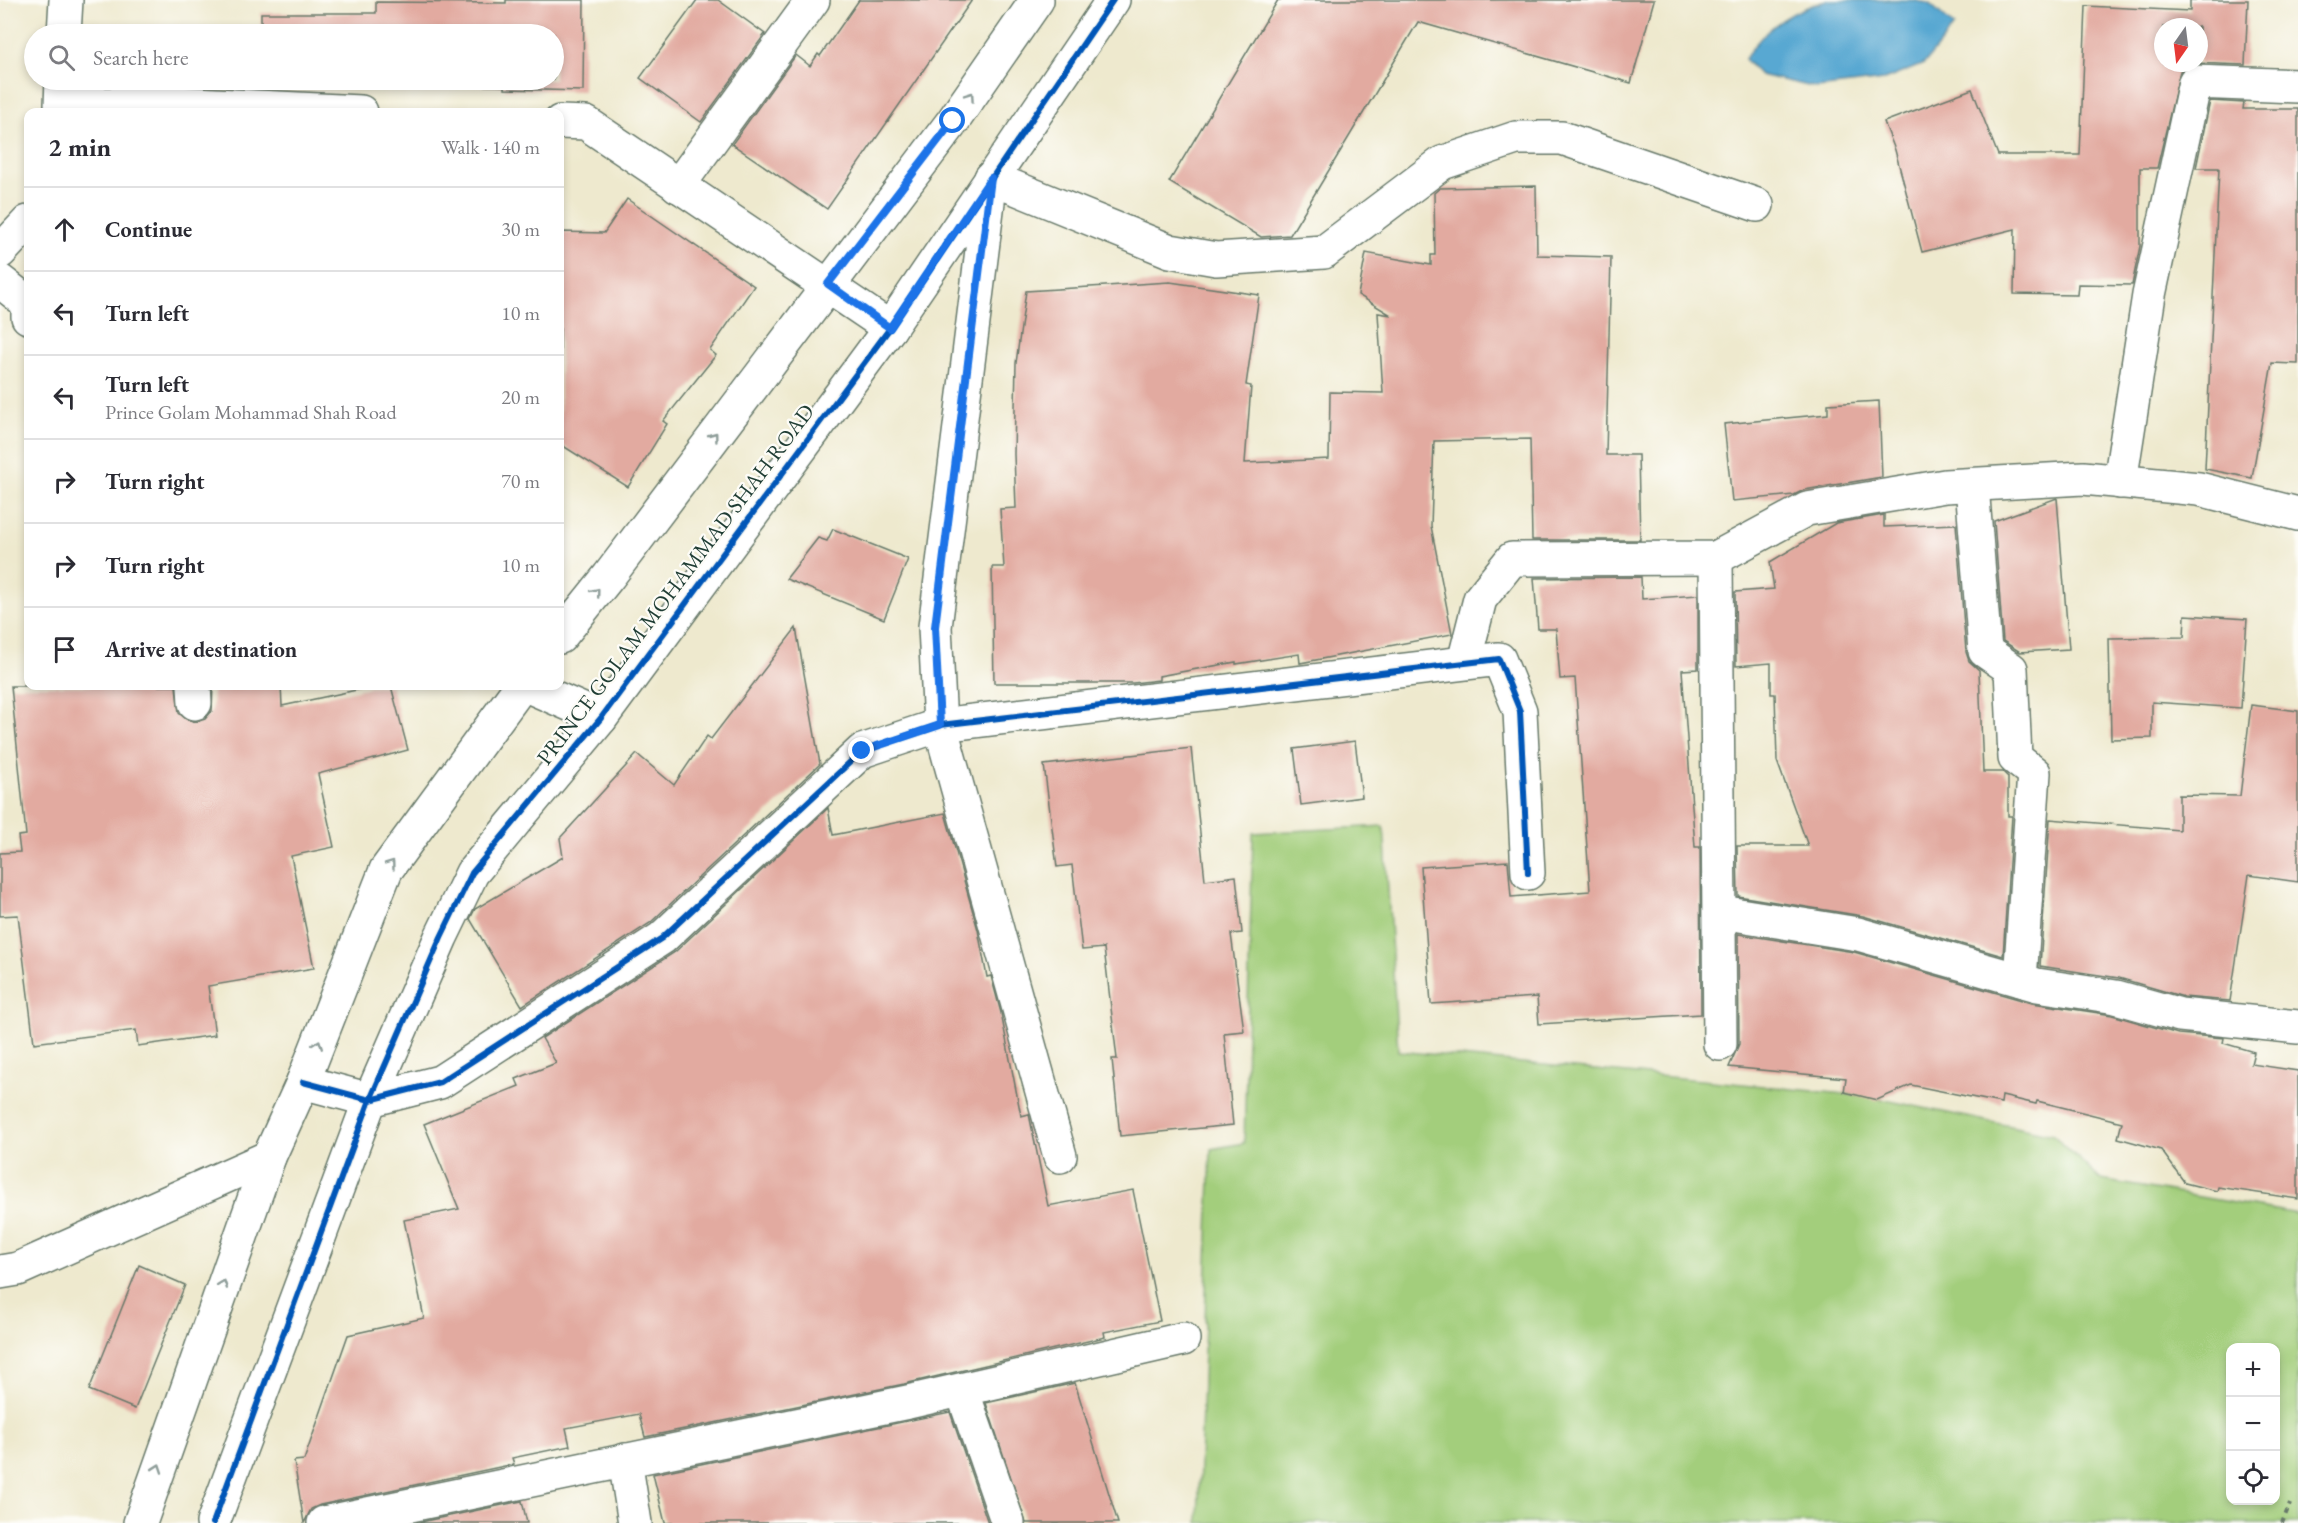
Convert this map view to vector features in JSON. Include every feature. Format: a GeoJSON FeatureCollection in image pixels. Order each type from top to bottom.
{"type":"FeatureCollection","features":[{"type":"Feature","properties":{"kind":"street"},"geometry":{"type":"LineString","coordinates":[[65,24],[66,0]]}},
{"type":"Feature","properties":{"kind":"street"},"geometry":{"type":"LineString","coordinates":[[678,186],[813,0]]}},
{"type":"Feature","properties":{"kind":"street"},"geometry":{"type":"LineString","coordinates":[[564,632],[609,576],[953,121],[1037,0]]}},
{"type":"Feature","properties":{"kind":"street","name":"PRINCE GOLAM MOHAMMAD SHAH ROAD"},"geometry":{"type":"LineString","coordinates":[[213,1523],[370,1100],[472,873],[601,718],[890,328],[1113,0]]}},
{"type":"Feature","properties":{"kind":"street"},"geometry":{"type":"LineString","coordinates":[[2120,482],[2149,295],[2195,82],[2298,86]]}},
{"type":"Feature","properties":{"kind":"street"},"geometry":{"type":"LineString","coordinates":[[62,90],[61,105],[174,108]]}},
{"type":"Feature","properties":{"kind":"street"},"geometry":{"type":"LineString","coordinates":[[564,122],[586,123],[828,284],[890,328]]}},
{"type":"Feature","properties":{"kind":"street"},"geometry":{"type":"LineString","coordinates":[[1060,1156],[940,725],[935,627],[991,178],[1170,251],[1216,259],[1324,252],[1442,163],[1516,138],[1562,138],[1757,205]]}},
{"type":"Feature","properties":{"kind":"street"},"geometry":{"type":"LineString","coordinates":[[0,252],[24,226]]}},
{"type":"Feature","properties":{"kind":"street"},"geometry":{"type":"LineString","coordinates":[[0,281],[24,300]]}},
{"type":"Feature","properties":{"kind":"street"},"geometry":{"type":"LineString","coordinates":[[1464,662],[1480,599],[1512,559],[1716,558],[1807,509],[1946,486],[2083,478],[2199,489],[2298,514]]}},
{"type":"Feature","properties":{"kind":"street"},"geometry":{"type":"LineString","coordinates":[[1972,485],[1985,651],[2011,669],[2015,758],[2034,773],[2020,980]]}},
{"type":"Feature","properties":{"kind":"street"},"geometry":{"type":"LineString","coordinates":[[1716,558],[1715,675],[1721,912],[1720,1044]]}},
{"type":"Feature","properties":{"kind":"street"},"geometry":{"type":"LineString","coordinates":[[303,1082],[370,1100],[440,1082],[662,938],[862,751],[940,725],[1499,659],[1520,711],[1528,873]]}},
{"type":"Feature","properties":{"kind":"street"},"geometry":{"type":"LineString","coordinates":[[140,1523],[269,1156],[303,1082],[386,870],[517,690]]}},
{"type":"Feature","properties":{"kind":"street"},"geometry":{"type":"LineString","coordinates":[[537,690],[601,718]]}},
{"type":"Feature","properties":{"kind":"street"},"geometry":{"type":"LineString","coordinates":[[1721,912],[1858,934],[2020,980],[2116,997],[2180,1015],[2298,1027]]}},
{"type":"Feature","properties":{"kind":"street"},"geometry":{"type":"LineString","coordinates":[[0,1272],[18,1269],[269,1156]]}},
{"type":"Feature","properties":{"kind":"street"},"geometry":{"type":"LineString","coordinates":[[324,1523],[962,1390],[1183,1339]]}},
{"type":"Feature","properties":{"kind":"street"},"geometry":{"type":"LineString","coordinates":[[962,1390],[1008,1523]]}},
{"type":"Feature","properties":{"kind":"street"},"geometry":{"type":"LineString","coordinates":[[625,1460],[635,1523]]}},
{"type":"Feature","properties":{"kind":"path"},"geometry":{"type":"LineString","coordinates":[[2283,1523],[2290,1504]]}},
{"type":"Feature","properties":{"kind":"green space"},"geometry":{"type":"Polygon","coordinates":[[[1384,826],[1398,1051],[1866,1096],[2053,1135],[2101,1180],[2298,1214],[2298,1523],[1198,1523],[1211,1149],[1244,1143],[1253,833],[1384,826]]]}},
{"type":"Feature","properties":{"kind":"water"},"geometry":{"type":"Polygon","coordinates":[[[1831,0],[1910,0],[1929,3],[1954,26],[1924,64],[1884,80],[1817,88],[1760,75],[1745,59],[1762,37],[1782,20],[1805,8],[1831,0]]]}},
{"type":"Feature","properties":{"kind":"building"},"geometry":{"type":"Polygon","coordinates":[[[506,0],[584,0],[583,91],[544,90],[564,90],[564,24],[261,24],[261,13],[376,13],[376,2],[506,3],[506,0]]]}},
{"type":"Feature","properties":{"kind":"building"},"geometry":{"type":"Polygon","coordinates":[[[697,0],[718,0],[765,34],[701,122],[640,78],[697,0]]]}},
{"type":"Feature","properties":{"kind":"building"},"geometry":{"type":"Polygon","coordinates":[[[859,0],[972,0],[827,209],[732,144],[796,55],[810,66],[818,54],[820,56],[859,0]]]}},
{"type":"Feature","properties":{"kind":"building"},"geometry":{"type":"Polygon","coordinates":[[[1278,0],[1654,0],[1631,83],[1418,22],[1290,235],[1261,237],[1169,182],[1278,0]]]}},
{"type":"Feature","properties":{"kind":"building"},"geometry":{"type":"Polygon","coordinates":[[[2190,0],[2248,0],[2245,65],[2208,64],[2208,18],[2154,18],[2154,72],[2180,72],[2157,168],[2140,168],[2140,246],[2132,285],[2078,284],[2077,295],[2014,294],[2015,229],[1922,252],[1895,150],[1884,122],[1972,89],[1998,155],[2080,155],[2086,6],[2190,11],[2190,0]]]}},
{"type":"Feature","properties":{"kind":"building"},"geometry":{"type":"Polygon","coordinates":[[[2210,101],[2244,103],[2243,109],[2298,109],[2298,364],[2272,363],[2252,478],[2205,469],[2219,168],[2196,168],[2210,101]]]}},
{"type":"Feature","properties":{"kind":"building"},"geometry":{"type":"Polygon","coordinates":[[[1536,186],[1537,255],[1611,257],[1606,455],[1638,455],[1640,540],[1532,540],[1530,439],[1434,441],[1431,526],[1452,634],[1300,663],[1299,654],[1236,664],[1236,662],[1159,676],[1159,680],[1133,683],[994,683],[992,567],[1004,567],[1000,509],[1016,508],[1014,454],[1016,363],[1026,291],[1170,282],[1259,295],[1246,385],[1251,386],[1245,463],[1329,459],[1330,392],[1383,393],[1378,313],[1391,315],[1358,295],[1366,253],[1431,265],[1431,255],[1435,255],[1434,193],[1440,188],[1536,186]]]}},
{"type":"Feature","properties":{"kind":"building"},"geometry":{"type":"Polygon","coordinates":[[[627,199],[754,286],[710,350],[716,355],[663,421],[667,424],[628,487],[564,447],[564,232],[604,233],[627,199]]]}},
{"type":"Feature","properties":{"kind":"building"},"geometry":{"type":"Polygon","coordinates":[[[1879,401],[1882,477],[1804,490],[1794,495],[1732,501],[1724,424],[1828,414],[1828,404],[1879,401]]]}},
{"type":"Feature","properties":{"kind":"building"},"geometry":{"type":"Polygon","coordinates":[[[2057,498],[2069,649],[2020,652],[2003,641],[1994,521],[2057,498]]]}},
{"type":"Feature","properties":{"kind":"building"},"geometry":{"type":"Polygon","coordinates":[[[1884,515],[1884,527],[1956,524],[1966,652],[1969,661],[1979,670],[1983,772],[2003,772],[2008,777],[2008,816],[2012,816],[2003,956],[1863,916],[1738,896],[1737,846],[1808,846],[1777,761],[1775,694],[1771,694],[1771,663],[1736,666],[1735,592],[1774,589],[1770,562],[1836,523],[1884,515]]]}},
{"type":"Feature","properties":{"kind":"building"},"geometry":{"type":"Polygon","coordinates":[[[833,529],[908,559],[884,619],[786,579],[818,538],[827,541],[833,529]]]}},
{"type":"Feature","properties":{"kind":"building"},"geometry":{"type":"Polygon","coordinates":[[[1641,577],[1642,599],[1698,595],[1698,669],[1682,670],[1695,847],[1700,847],[1701,1014],[1539,1024],[1537,997],[1431,1004],[1421,867],[1508,861],[1511,897],[1590,891],[1575,678],[1560,679],[1556,629],[1538,629],[1534,578],[1641,577]]]}},
{"type":"Feature","properties":{"kind":"building"},"geometry":{"type":"Polygon","coordinates":[[[2185,615],[2247,619],[2241,708],[2152,702],[2152,738],[2111,739],[2109,638],[2184,637],[2185,615]]]}},
{"type":"Feature","properties":{"kind":"building"},"geometry":{"type":"Polygon","coordinates":[[[796,628],[820,764],[650,923],[522,1006],[470,919],[475,909],[563,857],[560,838],[637,754],[674,785],[707,736],[711,739],[796,628]]]}},
{"type":"Feature","properties":{"kind":"building"},"geometry":{"type":"Polygon","coordinates":[[[11,686],[24,686],[24,690],[176,690],[179,713],[186,719],[196,722],[205,719],[212,711],[213,690],[281,690],[282,706],[356,690],[392,690],[408,750],[318,774],[334,847],[291,856],[314,968],[208,986],[215,1035],[138,1046],[136,1030],[34,1043],[18,915],[0,916],[0,853],[20,852],[18,836],[26,835],[11,686]]]}},
{"type":"Feature","properties":{"kind":"building"},"geometry":{"type":"Polygon","coordinates":[[[2251,705],[2298,711],[2298,882],[2249,875],[2230,1001],[2184,997],[2119,978],[2040,966],[2050,819],[2179,830],[2179,795],[2240,796],[2251,705]]]}},
{"type":"Feature","properties":{"kind":"building"},"geometry":{"type":"Polygon","coordinates":[[[1355,741],[1362,797],[1301,805],[1294,749],[1355,741]]]}},
{"type":"Feature","properties":{"kind":"building"},"geometry":{"type":"Polygon","coordinates":[[[1191,748],[1205,880],[1236,876],[1242,933],[1231,934],[1244,1031],[1224,1033],[1233,1125],[1120,1136],[1112,1059],[1117,1059],[1104,948],[1082,950],[1072,865],[1057,867],[1044,765],[1191,748]]]}},
{"type":"Feature","properties":{"kind":"building"},"geometry":{"type":"Polygon","coordinates":[[[828,808],[833,835],[945,813],[978,930],[987,977],[991,976],[1001,1013],[1021,1116],[1029,1114],[1048,1206],[1133,1190],[1160,1321],[1104,1332],[1105,1337],[904,1384],[645,1437],[639,1414],[566,1428],[570,1446],[512,1458],[514,1464],[320,1505],[311,1509],[304,1523],[294,1461],[304,1460],[348,1335],[424,1318],[404,1220],[459,1209],[424,1124],[519,1086],[516,1079],[556,1063],[542,1038],[675,952],[828,808]]]}},
{"type":"Feature","properties":{"kind":"building"},"geometry":{"type":"Polygon","coordinates":[[[1738,934],[1854,952],[2032,1003],[2112,1015],[2178,1034],[2224,1038],[2223,1043],[2254,1052],[2251,1064],[2298,1071],[2298,1199],[2218,1187],[2217,1191],[2185,1183],[2161,1150],[2118,1138],[2122,1122],[2037,1101],[2036,1104],[2002,1096],[2001,1103],[1911,1085],[1877,1100],[1844,1092],[1846,1078],[1729,1067],[1739,1044],[1738,934]]]}},
{"type":"Feature","properties":{"kind":"building"},"geometry":{"type":"Polygon","coordinates":[[[139,1265],[185,1285],[135,1409],[89,1390],[139,1265]]]}},
{"type":"Feature","properties":{"kind":"building"},"geometry":{"type":"Polygon","coordinates":[[[1075,1383],[1118,1523],[1026,1523],[986,1403],[1075,1383]]]}},
{"type":"Feature","properties":{"kind":"building"},"geometry":{"type":"Polygon","coordinates":[[[950,1412],[988,1523],[665,1523],[653,1474],[950,1412]]]}},
{"type":"Feature","properties":{"kind":"building"},"geometry":{"type":"Polygon","coordinates":[[[522,1501],[527,1523],[416,1523],[522,1501]]]}},
{"type":"Feature","properties":{"kind":"cycle path"},"geometry":{"type":"LineString","coordinates":[[213,1523],[370,1100],[441,937],[472,873],[601,718],[890,328],[1113,0]]}},
{"type":"Feature","properties":{"kind":"cycle path"},"geometry":{"type":"LineString","coordinates":[[303,1082],[370,1100],[440,1082],[662,938],[862,751],[940,725],[1499,659],[1520,711],[1528,873]]}},
{"type":"Feature","properties":{"kind":"route"},"geometry":{"type":"LineString","coordinates":[[862,751],[940,725],[935,627],[991,178],[890,328],[828,284],[953,121]]}}]}
